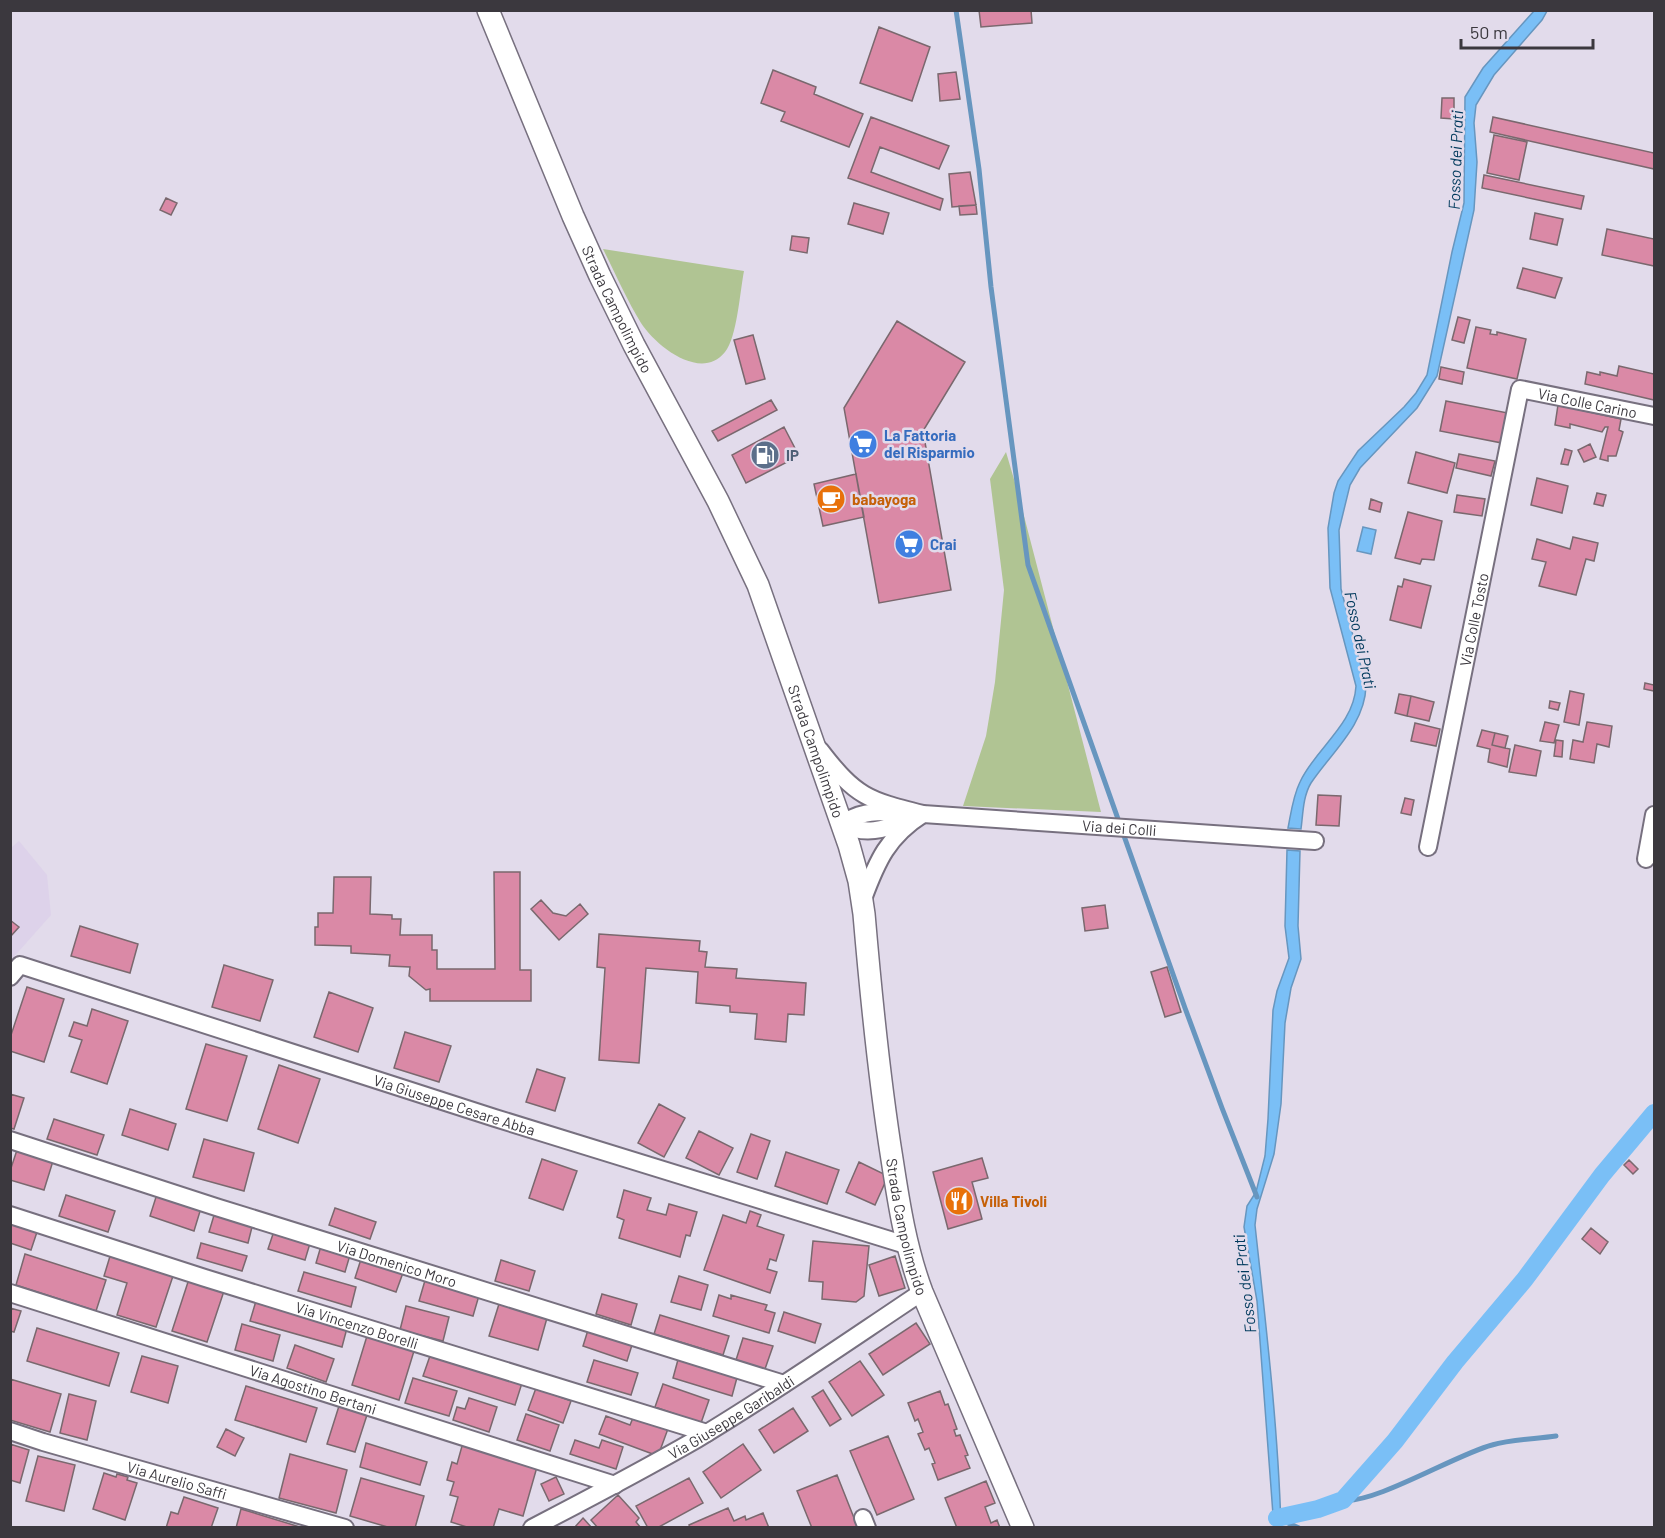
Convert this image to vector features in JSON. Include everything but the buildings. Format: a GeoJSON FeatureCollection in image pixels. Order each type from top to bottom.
{"type":"FeatureCollection","features":[{"type":"Feature","properties":{"kind":"street","name":"Strada Campolimpido"},"geometry":{"type":"LineString","coordinates":[[488,10],[600,276],[634,345],[718,501],[754,577],[813,742],[855,863],[863,898],[885,1120],[906,1245],[922,1292],[1023,1527]]}},
{"type":"Feature","properties":{"kind":"street","name":"Via Colle Carino"},"geometry":{"type":"LineString","coordinates":[[1520,389],[1654,416]]}},
{"type":"Feature","properties":{"kind":"street","name":"Via Colle Tosto"},"geometry":{"type":"LineString","coordinates":[[1428,847],[1520,389]]}},
{"type":"Feature","properties":{"kind":"street","name":"Via dei Colli"},"geometry":{"type":"LineString","coordinates":[[813,742],[844,780],[864,795],[885,805],[923,814],[1315,841]]}},
{"type":"Feature","properties":{"kind":"street","name":"Via dei Colli"},"geometry":{"type":"LineString","coordinates":[[842,825],[861,831],[878,831],[923,814]]}},
{"type":"Feature","properties":{"kind":"street"},"geometry":{"type":"LineString","coordinates":[[863,898],[886,847],[901,829],[923,814]]}},
{"type":"Feature","properties":{"kind":"street"},"geometry":{"type":"LineString","coordinates":[[1646,859],[1654,815]]}},
{"type":"Feature","properties":{"kind":"street","name":"Via Giuseppe Cesare Abba"},"geometry":{"type":"LineString","coordinates":[[10,977],[20,966],[506,1122],[906,1245]]}},
{"type":"Feature","properties":{"kind":"street","name":"Via Domenico Moro"},"geometry":{"type":"LineString","coordinates":[[10,1140],[216,1207],[784,1384]]}},
{"type":"Feature","properties":{"kind":"street","name":"Via Vincenzo Borelli"},"geometry":{"type":"LineString","coordinates":[[10,1215],[707,1432]]}},
{"type":"Feature","properties":{"kind":"street","name":"Via Giuseppe Garibaldi"},"geometry":{"type":"LineString","coordinates":[[533,1527],[615,1485],[707,1432],[922,1292]]}},
{"type":"Feature","properties":{"kind":"street","name":"Via Agostino Bertani"},"geometry":{"type":"LineString","coordinates":[[10,1293],[615,1485]]}},
{"type":"Feature","properties":{"kind":"street","name":"Via Aurelio Saffi"},"geometry":{"type":"LineString","coordinates":[[10,1431],[345,1527]]}},
{"type":"Feature","properties":{"kind":"shaded area"},"geometry":{"type":"Polygon","coordinates":[[[19,841],[47,875],[51,915],[11,960],[11,848],[19,841]]]}},
{"type":"Feature","properties":{"kind":"green space"},"geometry":{"type":"Polygon","coordinates":[[[603,249],[744,271],[735,325],[725,352],[715,360],[704,363],[692,362],[668,350],[657,341],[641,323],[603,249]]]}},
{"type":"Feature","properties":{"kind":"green space"},"geometry":{"type":"Polygon","coordinates":[[[1006,452],[1101,812],[963,806],[986,736],[995,682],[1004,590],[990,479],[1006,452]]]}},
{"type":"Feature","properties":{"kind":"water"},"geometry":{"type":"Polygon","coordinates":[[[1534,11],[1547,11],[1542,20],[1494,75],[1476,105],[1474,123],[1477,162],[1474,210],[1437,376],[1417,408],[1360,468],[1350,485],[1339,530],[1341,589],[1366,686],[1364,700],[1360,713],[1346,738],[1308,788],[1301,829],[1288,828],[1300,782],[1349,713],[1356,686],[1330,588],[1328,528],[1334,493],[1338,481],[1358,451],[1404,407],[1427,375],[1464,203],[1465,97],[1483,68],[1534,11]]]}},
{"type":"Feature","properties":{"kind":"water"},"geometry":{"type":"Polygon","coordinates":[[[1363,527],[1376,530],[1371,554],[1357,551],[1363,527]]]}},
{"type":"Feature","properties":{"kind":"water"},"geometry":{"type":"Polygon","coordinates":[[[1287,850],[1300,851],[1298,926],[1301,959],[1291,988],[1285,1023],[1281,1104],[1274,1154],[1257,1209],[1255,1225],[1277,1451],[1281,1527],[1274,1528],[1257,1301],[1244,1227],[1247,1206],[1256,1192],[1265,1156],[1273,1010],[1289,958],[1285,926],[1287,850]]]}},
{"type":"Feature","properties":{"kind":"waterway"},"geometry":{"type":"LineString","coordinates":[[956,10],[979,169],[991,287],[1028,565],[1185,1008],[1257,1197]]}},
{"type":"Feature","properties":{"kind":"waterway"},"geometry":{"type":"LineString","coordinates":[[1277,1518],[1318,1509],[1343,1500],[1395,1441],[1455,1362],[1525,1279],[1602,1175],[1654,1113]]}},
{"type":"Feature","properties":{"kind":"waterway"},"geometry":{"type":"LineString","coordinates":[[1343,1500],[1374,1495],[1492,1445],[1556,1436]]}},
{"type":"Feature","properties":{"kind":"waterway"},"geometry":{"type":"LineString","coordinates":[[1277,1518],[1299,1528]]}},
{"type":"Feature","properties":{"kind":"place","name":"La Fattoria del Risparmio"},"geometry":{"type":"Point","coordinates":[863,444]}},
{"type":"Feature","properties":{"kind":"place","name":"IP"},"geometry":{"type":"Point","coordinates":[765,455]}},
{"type":"Feature","properties":{"kind":"place","name":"babayoga"},"geometry":{"type":"Point","coordinates":[831,499]}},
{"type":"Feature","properties":{"kind":"place","name":"Crai"},"geometry":{"type":"Point","coordinates":[909,544]}},
{"type":"Feature","properties":{"kind":"place","name":"Villa Tivoli"},"geometry":{"type":"Point","coordinates":[959,1201]}},
{"type":"Feature","properties":{"kind":"water label","name":"Fosso dei Prati"},"geometry":{"type":"Point","coordinates":[1455,160]}},
{"type":"Feature","properties":{"kind":"water label","name":"Fosso dei Prati"},"geometry":{"type":"Point","coordinates":[1361,640]}},
{"type":"Feature","properties":{"kind":"water label","name":"Fosso dei Prati"},"geometry":{"type":"Point","coordinates":[1244,1284]}}]}
